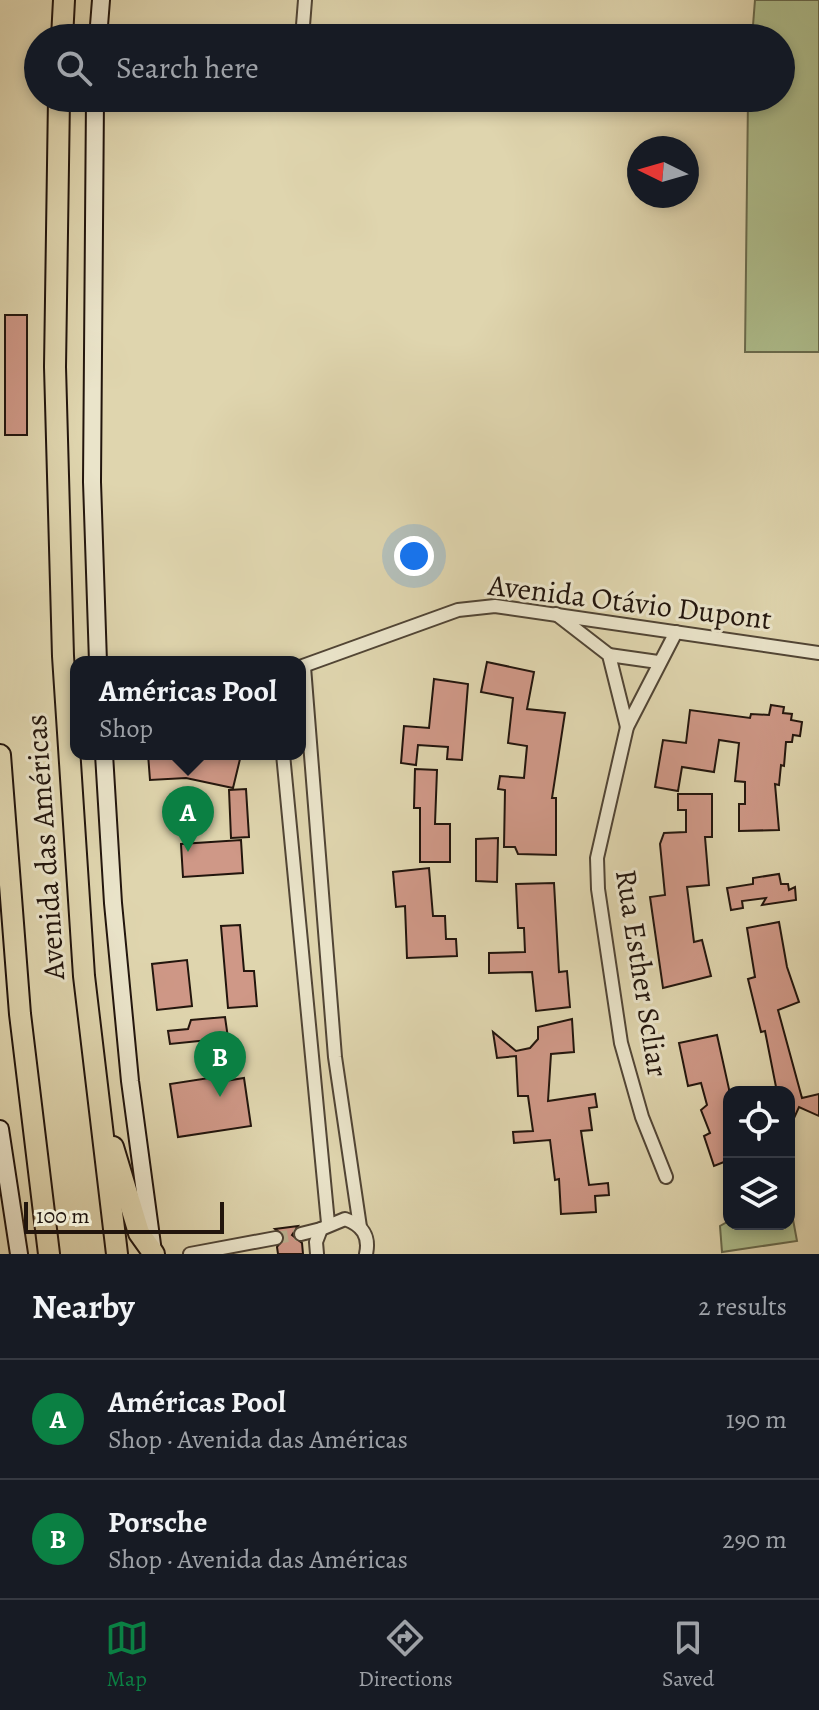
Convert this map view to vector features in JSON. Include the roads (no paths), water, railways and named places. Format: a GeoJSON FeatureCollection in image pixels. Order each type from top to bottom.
{"type":"FeatureCollection","features":[{"type":"Feature","properties":{"kind":"highway"},"geometry":{"type":"LineString","coordinates":[[63,24],[64,0]]}},
{"type":"Feature","properties":{"kind":"highway","name":"Avenida das Américas"},"geometry":{"type":"LineString","coordinates":[[59,112],[55,352],[58,548],[73,845],[99,1112],[117,1254]]}},
{"type":"Feature","properties":{"kind":"highway","name":"Avenida das Américas"},"geometry":{"type":"LineString","coordinates":[[0,755],[14,942],[49,1254]]}},
{"type":"Feature","properties":{"kind":"highway"},"geometry":{"type":"LineString","coordinates":[[99,1112],[109,1132],[139,1233],[154,1254]]}},
{"type":"Feature","properties":{"kind":"highway"},"geometry":{"type":"LineString","coordinates":[[36,1254],[34,1220],[39,1184]]}},
{"type":"Feature","properties":{"kind":"main road"},"geometry":{"type":"LineString","coordinates":[[99,24],[101,0]]}},
{"type":"Feature","properties":{"kind":"main road"},"geometry":{"type":"LineString","coordinates":[[95,112],[92,482],[98,656]]}},
{"type":"Feature","properties":{"kind":"main road"},"geometry":{"type":"LineString","coordinates":[[104,760],[113,903],[128,1066],[154,1254]]}},
{"type":"Feature","properties":{"kind":"main road"},"geometry":{"type":"LineString","coordinates":[[0,1129],[19,1254]]}},
{"type":"Feature","properties":{"kind":"street"},"geometry":{"type":"LineString","coordinates":[[303,24],[305,0]]}},
{"type":"Feature","properties":{"kind":"street","name":"Avenida Otávio Dupont"},"geometry":{"type":"LineString","coordinates":[[306,666],[458,610],[495,606],[819,653]]}},
{"type":"Feature","properties":{"kind":"street"},"geometry":{"type":"LineString","coordinates":[[555,614],[609,655],[658,662]]}},
{"type":"Feature","properties":{"kind":"street","name":"Rua Esther Scliar"},"geometry":{"type":"LineString","coordinates":[[666,1177],[642,1117],[621,1043],[598,889],[597,858],[627,727],[676,632]]}},
{"type":"Feature","properties":{"kind":"street","name":"Rua Esther Scliar"},"geometry":{"type":"LineString","coordinates":[[609,655],[627,727]]}},
{"type":"Feature","properties":{"kind":"street"},"geometry":{"type":"LineString","coordinates":[[306,714],[335,1057],[360,1227],[367,1242],[366,1254]]}},
{"type":"Feature","properties":{"kind":"street"},"geometry":{"type":"LineString","coordinates":[[284,760],[325,1226],[316,1242],[317,1254]]}},
{"type":"Feature","properties":{"kind":"street"},"geometry":{"type":"LineString","coordinates":[[312,1062],[335,1057]]}},
{"type":"Feature","properties":{"kind":"street"},"geometry":{"type":"LineString","coordinates":[[301,1234],[345,1219],[360,1227]]}},
{"type":"Feature","properties":{"kind":"street"},"geometry":{"type":"LineString","coordinates":[[190,1254],[271,1239],[268,1254]]}},
{"type":"Feature","properties":{"kind":"tunnel"},"geometry":{"type":"LineString","coordinates":[[276,1238],[301,1234]]}},
{"type":"Feature","properties":{"kind":"place","name":"Américas Pool"},"geometry":{"type":"Point","coordinates":[188,852]}},
{"type":"Feature","properties":{"kind":"place","name":"Porsche"},"geometry":{"type":"Point","coordinates":[220,1097]}}]}
